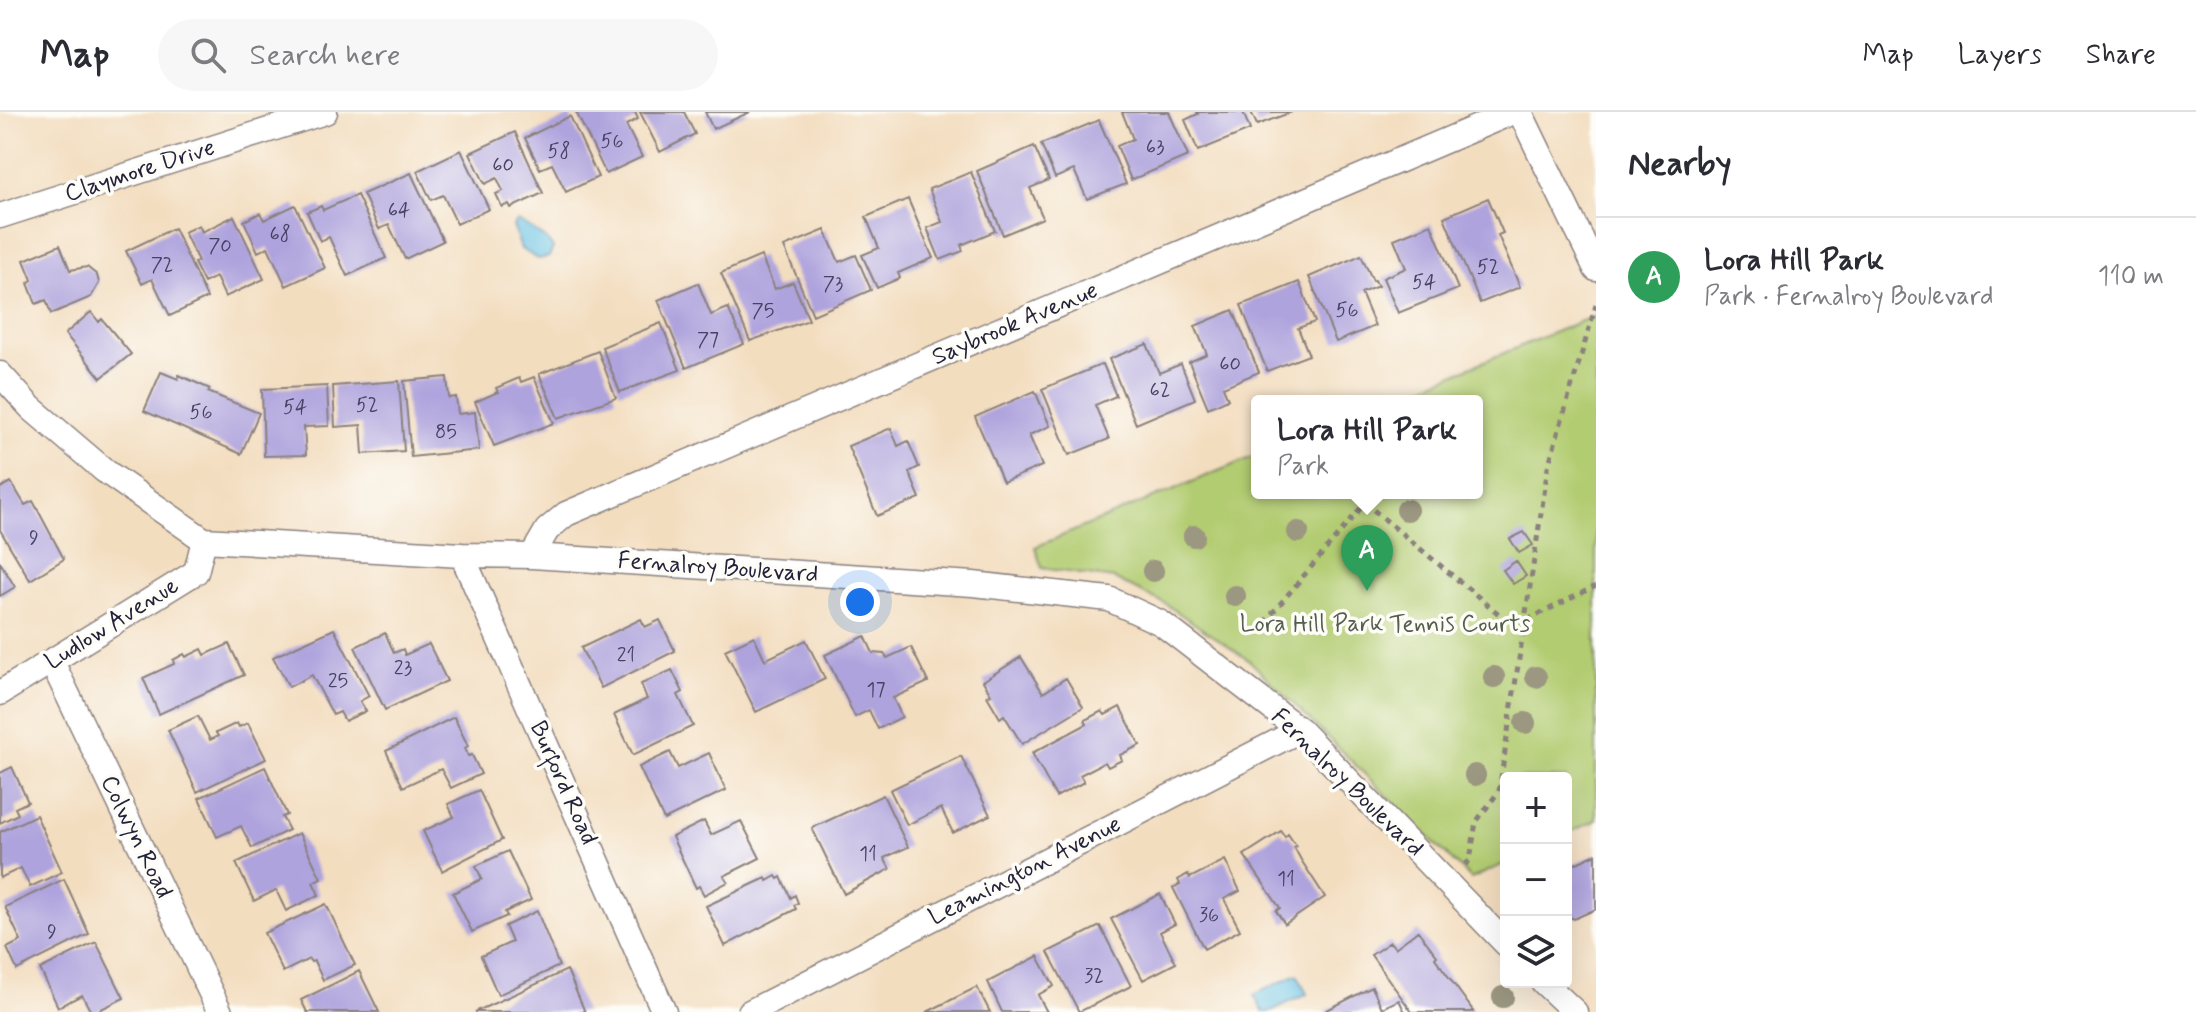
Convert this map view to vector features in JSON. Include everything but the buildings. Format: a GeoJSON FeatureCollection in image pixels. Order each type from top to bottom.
{"type":"FeatureCollection","features":[{"type":"Feature","properties":{"kind":"street","name":"Saybrook Avenue"},"geometry":{"type":"LineString","coordinates":[[532,556],[547,530],[566,514],[1513,112]]}},
{"type":"Feature","properties":{"kind":"street"},"geometry":{"type":"LineString","coordinates":[[1520,112],[1596,269]]}},
{"type":"Feature","properties":{"kind":"street","name":"Claymore Drive"},"geometry":{"type":"LineString","coordinates":[[0,216],[319,113]]}},
{"type":"Feature","properties":{"kind":"street"},"geometry":{"type":"LineString","coordinates":[[0,374],[31,408],[105,471],[204,540]]}},
{"type":"Feature","properties":{"kind":"street","name":"Fernalroy Boulevard"},"geometry":{"type":"LineString","coordinates":[[204,540],[462,555],[532,556],[973,584],[1109,599],[1161,623],[1300,730],[1500,938]]}},
{"type":"Feature","properties":{"kind":"street","name":"Ludlow Avenue"},"geometry":{"type":"LineString","coordinates":[[0,693],[196,572],[204,540]]}},
{"type":"Feature","properties":{"kind":"street","name":"Burford Road"},"geometry":{"type":"LineString","coordinates":[[462,555],[664,1012]]}},
{"type":"Feature","properties":{"kind":"street","name":"Colwyn Road"},"geometry":{"type":"LineString","coordinates":[[52,662],[220,1012]]}},
{"type":"Feature","properties":{"kind":"street","name":"Leamington Avenue"},"geometry":{"type":"LineString","coordinates":[[750,1012],[1300,730]]}},
{"type":"Feature","properties":{"kind":"street"},"geometry":{"type":"LineString","coordinates":[[1549,988],[1575,1012]]}},
{"type":"Feature","properties":{"kind":"path"},"geometry":{"type":"LineString","coordinates":[[1445,880],[1470,860],[1476,822],[1499,791],[1548,467],[1596,305]]}},
{"type":"Feature","properties":{"kind":"path"},"geometry":{"type":"LineString","coordinates":[[1264,623],[1365,503],[1524,635]]}},
{"type":"Feature","properties":{"kind":"path"},"geometry":{"type":"LineString","coordinates":[[1526,620],[1596,586]]}},
{"type":"Feature","properties":{"kind":"green space","name":"Lora Hill Park Tennis Courts"},"geometry":{"type":"Polygon","coordinates":[[[1596,315],[1596,820],[1572,831],[1572,772],[1500,772],[1500,866],[1471,879],[1250,661],[1164,603],[1114,579],[1042,568],[1035,547],[1251,457],[1251,499],[1483,499],[1483,395],[1403,395],[1596,315]]]}},
{"type":"Feature","properties":{"kind":"water"},"geometry":{"type":"Polygon","coordinates":[[[518,221],[550,244],[553,248],[549,257],[538,259],[521,249],[513,226],[518,221]]]}},
{"type":"Feature","properties":{"kind":"water"},"geometry":{"type":"Polygon","coordinates":[[[1297,974],[1307,994],[1263,1012],[1254,995],[1297,974]]]}},
{"type":"Feature","properties":{"kind":"place","name":"Lora Hill Park"},"geometry":{"type":"Point","coordinates":[1367,591]}}]}
